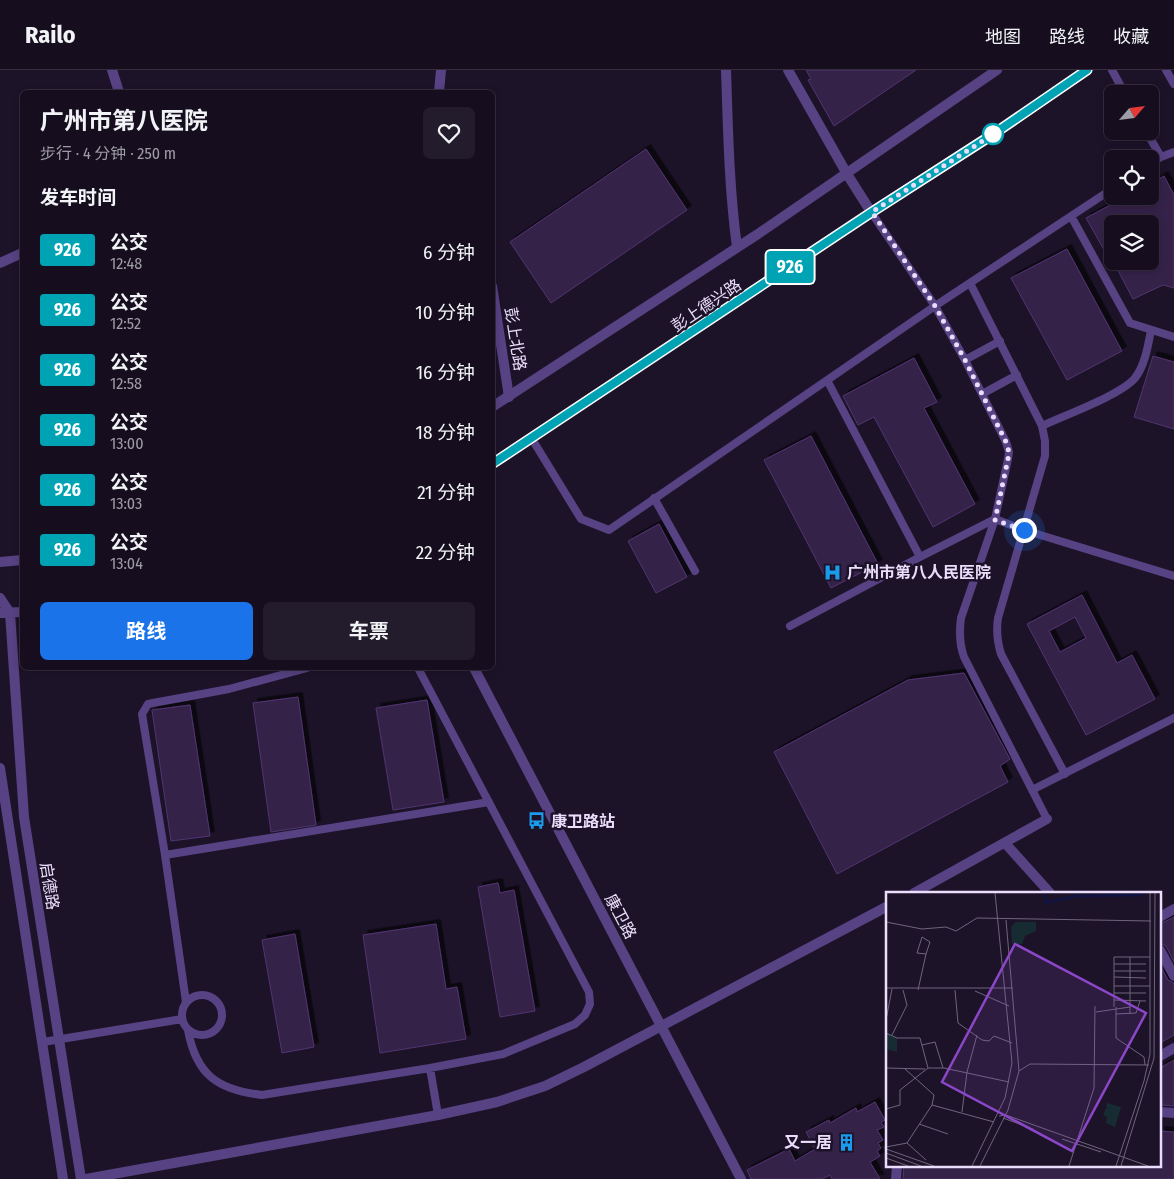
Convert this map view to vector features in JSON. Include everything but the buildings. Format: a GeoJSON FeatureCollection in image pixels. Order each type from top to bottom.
{"type":"FeatureCollection","features":[{"type":"Feature","properties":{"kind":"street"},"geometry":{"type":"LineString","coordinates":[[112,70],[118,90]]}},
{"type":"Feature","properties":{"kind":"street"},"geometry":{"type":"LineString","coordinates":[[439,90],[441,70]]}},
{"type":"Feature","properties":{"kind":"street"},"geometry":{"type":"LineString","coordinates":[[726,70],[729,165],[737,247]]}},
{"type":"Feature","properties":{"kind":"street"},"geometry":{"type":"LineString","coordinates":[[788,70],[847,174],[872,212]]}},
{"type":"Feature","properties":{"kind":"street","name":"彭上德兴路"},"geometry":{"type":"LineString","coordinates":[[495,405],[847,174],[997,70]]}},
{"type":"Feature","properties":{"kind":"street","name":"彭上德兴路"},"geometry":{"type":"LineString","coordinates":[[495,462],[872,212],[995,133],[1087,70]]}},
{"type":"Feature","properties":{"kind":"street"},"geometry":{"type":"LineString","coordinates":[[0,263],[20,255]]}},
{"type":"Feature","properties":{"kind":"street","name":"彭上北路"},"geometry":{"type":"LineString","coordinates":[[495,306],[509,397]]}},
{"type":"Feature","properties":{"kind":"street"},"geometry":{"type":"LineString","coordinates":[[0,562],[20,560]]}},
{"type":"Feature","properties":{"kind":"street","name":"启德路"},"geometry":{"type":"LineString","coordinates":[[0,598],[5,613],[24,817],[81,1179]]}},
{"type":"Feature","properties":{"kind":"street"},"geometry":{"type":"LineString","coordinates":[[5,613],[20,612]]}},
{"type":"Feature","properties":{"kind":"street","name":"康卫路"},"geometry":{"type":"LineString","coordinates":[[475,670],[741,1179]]}},
{"type":"Feature","properties":{"kind":"street","name":"启德路"},"geometry":{"type":"LineString","coordinates":[[0,768],[64,1179]]}},
{"type":"Feature","properties":{"kind":"street"},"geometry":{"type":"LineString","coordinates":[[916,892],[1047,819]]}},
{"type":"Feature","properties":{"kind":"street"},"geometry":{"type":"LineString","coordinates":[[1005,843],[1049,892]]}},
{"type":"Feature","properties":{"kind":"street"},"geometry":{"type":"LineString","coordinates":[[86,1179],[438,1115],[497,1102],[544,1086],[886,907]]}},
{"type":"Feature","properties":{"kind":"street"},"geometry":{"type":"LineString","coordinates":[[1162,916],[1174,909]]}},
{"type":"Feature","properties":{"kind":"street"},"geometry":{"type":"LineString","coordinates":[[1162,954],[1174,976]]}},
{"type":"Feature","properties":{"kind":"street"},"geometry":{"type":"LineString","coordinates":[[1162,1055],[1174,1048]]}},
{"type":"Feature","properties":{"kind":"street"},"geometry":{"type":"LineString","coordinates":[[896,1179],[897,1166]]}},
{"type":"Feature","properties":{"kind":"lane"},"geometry":{"type":"LineString","coordinates":[[1112,70],[1120,85]]}},
{"type":"Feature","properties":{"kind":"lane"},"geometry":{"type":"LineString","coordinates":[[1166,70],[1174,84]]}},
{"type":"Feature","properties":{"kind":"lane"},"geometry":{"type":"LineString","coordinates":[[1151,140],[1160,157],[1174,152]]}},
{"type":"Feature","properties":{"kind":"lane"},"geometry":{"type":"LineString","coordinates":[[532,439],[581,520],[609,530],[970,282],[1104,194]]}},
{"type":"Feature","properties":{"kind":"lane"},"geometry":{"type":"LineString","coordinates":[[872,212],[935,306],[965,360],[1006,442],[1009,452],[995,520],[961,618],[960,646],[1047,819]]}},
{"type":"Feature","properties":{"kind":"lane"},"geometry":{"type":"LineString","coordinates":[[1071,216],[1130,323],[1174,337]]}},
{"type":"Feature","properties":{"kind":"lane"},"geometry":{"type":"LineString","coordinates":[[970,282],[1042,426],[1045,441],[1045,456],[996,630],[1001,654],[1065,774]]}},
{"type":"Feature","properties":{"kind":"lane"},"geometry":{"type":"LineString","coordinates":[[1042,426],[1125,387],[1136,376],[1144,359],[1152,330]]}},
{"type":"Feature","properties":{"kind":"lane"},"geometry":{"type":"LineString","coordinates":[[965,360],[1000,341]]}},
{"type":"Feature","properties":{"kind":"lane"},"geometry":{"type":"LineString","coordinates":[[982,394],[1017,375]]}},
{"type":"Feature","properties":{"kind":"lane"},"geometry":{"type":"LineString","coordinates":[[827,380],[920,557]]}},
{"type":"Feature","properties":{"kind":"lane"},"geometry":{"type":"LineString","coordinates":[[654,498],[695,571]]}},
{"type":"Feature","properties":{"kind":"lane"},"geometry":{"type":"LineString","coordinates":[[790,626],[920,557],[995,520],[1174,576]]}},
{"type":"Feature","properties":{"kind":"lane"},"geometry":{"type":"LineString","coordinates":[[186,1002],[142,714],[148,704],[229,689],[299,670]]}},
{"type":"Feature","properties":{"kind":"lane"},"geometry":{"type":"LineString","coordinates":[[188,1030],[201,1035],[213,1032],[220,1024],[222,1013],[217,1002],[205,995],[194,996],[186,1002],[181,1012],[196,1060],[215,1081],[242,1093],[262,1095],[430,1068],[503,1054],[575,1024],[585,1015],[590,1004],[589,992],[419,670]]}},
{"type":"Feature","properties":{"kind":"lane"},"geometry":{"type":"LineString","coordinates":[[1032,790],[1174,718]]}},
{"type":"Feature","properties":{"kind":"lane"},"geometry":{"type":"LineString","coordinates":[[165,855],[489,802]]}},
{"type":"Feature","properties":{"kind":"lane"},"geometry":{"type":"LineString","coordinates":[[43,1042],[182,1020]]}},
{"type":"Feature","properties":{"kind":"lane"},"geometry":{"type":"LineString","coordinates":[[430,1068],[438,1115]]}},
{"type":"Feature","properties":{"kind":"bus line","name":"926"},"geometry":{"type":"LineString","coordinates":[[495,462],[872,212],[995,133],[1087,70]]}},
{"type":"Feature","properties":{"kind":"place","name":"广州市第八人民医院"},"geometry":{"type":"Point","coordinates":[833,572]}},
{"type":"Feature","properties":{"kind":"place","name":"康卫路站"},"geometry":{"type":"Point","coordinates":[537,821]}},
{"type":"Feature","properties":{"kind":"place","name":"又一居"},"geometry":{"type":"Point","coordinates":[846,1142]}},
{"type":"Feature","properties":{"kind":"route"},"geometry":{"type":"LineString","coordinates":[[993,134],[995,133],[872,212],[935,306],[965,360],[1006,442],[1009,452],[995,520],[1024,530]]}}]}
